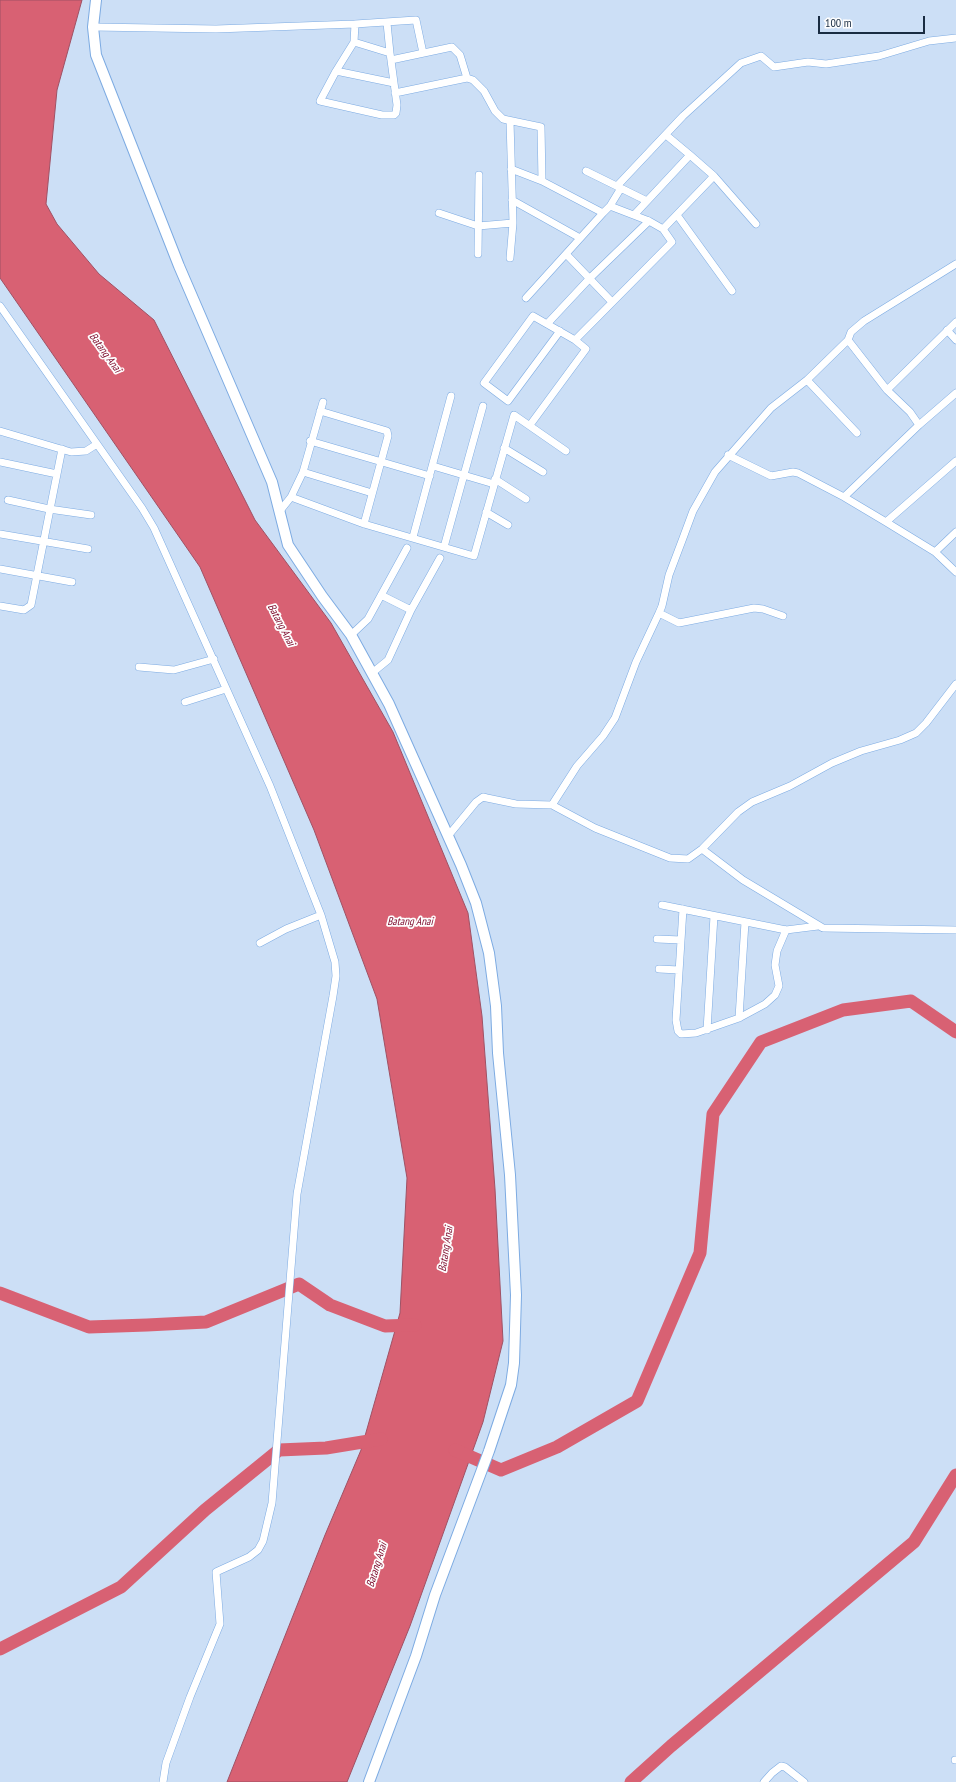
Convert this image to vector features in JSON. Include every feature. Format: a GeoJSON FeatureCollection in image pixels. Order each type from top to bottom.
{"type":"FeatureCollection","features":[{"type":"Feature","properties":{"kind":"street"},"geometry":{"type":"LineString","coordinates":[[96,0],[93,27],[96,54],[179,266],[265,464],[277,497],[279,512],[288,545],[322,596],[351,635],[389,704],[476,903],[486,938],[496,1006],[498,1053],[510,1175],[516,1295],[514,1363],[511,1385],[435,1595],[416,1656],[369,1782]]}},
{"type":"Feature","properties":{"kind":"street"},"geometry":{"type":"LineString","coordinates":[[93,27],[216,29],[387,23],[416,20],[423,53]]}},
{"type":"Feature","properties":{"kind":"street"},"geometry":{"type":"LineString","coordinates":[[355,24],[354,42],[320,101],[382,115],[394,115],[396,113],[397,105],[387,23]]}},
{"type":"Feature","properties":{"kind":"street"},"geometry":{"type":"LineString","coordinates":[[526,298],[567,255],[580,238],[610,206],[619,187],[666,135],[738,65],[761,56],[774,67],[808,62],[826,64],[879,56],[930,41],[956,38]]}},
{"type":"Feature","properties":{"kind":"street"},"geometry":{"type":"LineString","coordinates":[[354,42],[391,56],[423,53],[452,47],[460,55],[467,78]]}},
{"type":"Feature","properties":{"kind":"street"},"geometry":{"type":"LineString","coordinates":[[336,71],[394,83]]}},
{"type":"Feature","properties":{"kind":"street"},"geometry":{"type":"LineString","coordinates":[[395,93],[467,78],[479,85],[499,115],[510,121],[541,127],[542,181]]}},
{"type":"Feature","properties":{"kind":"street"},"geometry":{"type":"LineString","coordinates":[[510,121],[513,223],[510,258]]}},
{"type":"Feature","properties":{"kind":"street"},"geometry":{"type":"LineString","coordinates":[[666,135],[714,176],[756,224]]}},
{"type":"Feature","properties":{"kind":"street"},"geometry":{"type":"LineString","coordinates":[[634,215],[690,155]]}},
{"type":"Feature","properties":{"kind":"street"},"geometry":{"type":"LineString","coordinates":[[511,169],[542,181],[603,213]]}},
{"type":"Feature","properties":{"kind":"street"},"geometry":{"type":"LineString","coordinates":[[586,171],[647,201]]}},
{"type":"Feature","properties":{"kind":"street"},"geometry":{"type":"LineString","coordinates":[[478,254],[479,175]]}},
{"type":"Feature","properties":{"kind":"street"},"geometry":{"type":"LineString","coordinates":[[662,229],[714,176]]}},
{"type":"Feature","properties":{"kind":"street"},"geometry":{"type":"LineString","coordinates":[[512,200],[580,238]]}},
{"type":"Feature","properties":{"kind":"street"},"geometry":{"type":"LineString","coordinates":[[575,340],[672,242],[662,229],[649,221],[610,206]]}},
{"type":"Feature","properties":{"kind":"street"},"geometry":{"type":"LineString","coordinates":[[439,213],[478,226],[513,223]]}},
{"type":"Feature","properties":{"kind":"street"},"geometry":{"type":"LineString","coordinates":[[677,215],[732,291]]}},
{"type":"Feature","properties":{"kind":"street"},"geometry":{"type":"LineString","coordinates":[[547,324],[590,278],[649,221]]}},
{"type":"Feature","properties":{"kind":"street"},"geometry":{"type":"LineString","coordinates":[[567,255],[612,302]]}},
{"type":"Feature","properties":{"kind":"street"},"geometry":{"type":"LineString","coordinates":[[552,805],[577,766],[603,736],[615,718],[636,662],[662,606],[669,575],[693,510],[714,472],[771,408],[807,380],[848,340],[851,332],[860,324],[956,264]]}},
{"type":"Feature","properties":{"kind":"street"},"geometry":{"type":"LineString","coordinates":[[0,306],[148,518],[214,659],[270,786],[321,915],[332,947],[336,976],[297,1194],[278,1434],[273,1474],[272,1503],[261,1545],[249,1557],[216,1572],[220,1624],[190,1697],[166,1762],[163,1782]]}},
{"type":"Feature","properties":{"kind":"street"},"geometry":{"type":"LineString","coordinates":[[530,426],[586,349],[575,340],[560,331],[533,316],[484,383],[508,401],[560,331]]}},
{"type":"Feature","properties":{"kind":"street"},"geometry":{"type":"LineString","coordinates":[[887,390],[956,322]]}},
{"type":"Feature","properties":{"kind":"street"},"geometry":{"type":"LineString","coordinates":[[947,330],[956,340]]}},
{"type":"Feature","properties":{"kind":"street"},"geometry":{"type":"LineString","coordinates":[[848,340],[887,390],[910,412],[919,425]]}},
{"type":"Feature","properties":{"kind":"street"},"geometry":{"type":"LineString","coordinates":[[807,380],[857,434]]}},
{"type":"Feature","properties":{"kind":"street"},"geometry":{"type":"LineString","coordinates":[[844,497],[919,425],[956,393]]}},
{"type":"Feature","properties":{"kind":"street"},"geometry":{"type":"LineString","coordinates":[[413,537],[451,396]]}},
{"type":"Feature","properties":{"kind":"street"},"geometry":{"type":"LineString","coordinates":[[279,512],[291,497],[303,472],[310,441],[323,402]]}},
{"type":"Feature","properties":{"kind":"street"},"geometry":{"type":"LineString","coordinates":[[444,547],[483,406]]}},
{"type":"Feature","properties":{"kind":"street"},"geometry":{"type":"LineString","coordinates":[[320,411],[386,429],[388,436],[364,524]]}},
{"type":"Feature","properties":{"kind":"street"},"geometry":{"type":"LineString","coordinates":[[291,497],[364,524],[413,537],[474,556],[494,481],[514,415],[566,451]]}},
{"type":"Feature","properties":{"kind":"street"},"geometry":{"type":"LineString","coordinates":[[0,431],[79,453],[86,451],[97,444]]}},
{"type":"Feature","properties":{"kind":"street"},"geometry":{"type":"LineString","coordinates":[[310,441],[430,476]]}},
{"type":"Feature","properties":{"kind":"street"},"geometry":{"type":"LineString","coordinates":[[504,448],[543,472]]}},
{"type":"Feature","properties":{"kind":"street"},"geometry":{"type":"LineString","coordinates":[[0,606],[18,610],[28,609],[31,605],[62,449]]}},
{"type":"Feature","properties":{"kind":"street"},"geometry":{"type":"LineString","coordinates":[[728,455],[771,476],[793,472],[798,473],[844,497],[935,552],[956,572]]}},
{"type":"Feature","properties":{"kind":"street"},"geometry":{"type":"LineString","coordinates":[[886,522],[956,461]]}},
{"type":"Feature","properties":{"kind":"street"},"geometry":{"type":"LineString","coordinates":[[0,462],[57,474]]}},
{"type":"Feature","properties":{"kind":"street"},"geometry":{"type":"LineString","coordinates":[[433,466],[463,475],[494,481],[526,499]]}},
{"type":"Feature","properties":{"kind":"street"},"geometry":{"type":"LineString","coordinates":[[303,472],[372,493]]}},
{"type":"Feature","properties":{"kind":"street"},"geometry":{"type":"LineString","coordinates":[[8,500],[49,509],[91,515]]}},
{"type":"Feature","properties":{"kind":"street"},"geometry":{"type":"LineString","coordinates":[[486,512],[508,525]]}},
{"type":"Feature","properties":{"kind":"street"},"geometry":{"type":"LineString","coordinates":[[935,552],[956,532]]}},
{"type":"Feature","properties":{"kind":"street"},"geometry":{"type":"LineString","coordinates":[[0,534],[88,549]]}},
{"type":"Feature","properties":{"kind":"street"},"geometry":{"type":"LineString","coordinates":[[351,635],[364,624],[407,548]]}},
{"type":"Feature","properties":{"kind":"street"},"geometry":{"type":"LineString","coordinates":[[372,673],[388,660],[411,610],[440,558]]}},
{"type":"Feature","properties":{"kind":"street"},"geometry":{"type":"LineString","coordinates":[[0,570],[72,582]]}},
{"type":"Feature","properties":{"kind":"street"},"geometry":{"type":"LineString","coordinates":[[381,595],[411,610]]}},
{"type":"Feature","properties":{"kind":"street"},"geometry":{"type":"LineString","coordinates":[[659,613],[679,623],[754,608],[763,609],[783,616]]}},
{"type":"Feature","properties":{"kind":"street"},"geometry":{"type":"LineString","coordinates":[[139,667],[174,670],[214,659]]}},
{"type":"Feature","properties":{"kind":"street"},"geometry":{"type":"LineString","coordinates":[[448,836],[476,802],[483,797],[516,804],[552,805],[595,828],[670,858],[688,859],[702,849],[738,812],[752,802],[790,786],[839,760],[916,733],[956,684]]}},
{"type":"Feature","properties":{"kind":"street"},"geometry":{"type":"LineString","coordinates":[[185,702],[226,688]]}},
{"type":"Feature","properties":{"kind":"street"},"geometry":{"type":"LineString","coordinates":[[702,849],[743,880],[818,926],[829,929],[956,930]]}},
{"type":"Feature","properties":{"kind":"street"},"geometry":{"type":"LineString","coordinates":[[662,905],[786,930],[818,926]]}},
{"type":"Feature","properties":{"kind":"street"},"geometry":{"type":"LineString","coordinates":[[683,909],[676,1020],[678,1031],[681,1034],[687,1035],[707,1030],[739,1018],[765,1004],[775,995],[779,986],[775,965],[777,951],[786,930]]}},
{"type":"Feature","properties":{"kind":"street"},"geometry":{"type":"LineString","coordinates":[[260,943],[286,929],[321,915]]}},
{"type":"Feature","properties":{"kind":"street"},"geometry":{"type":"LineString","coordinates":[[707,1030],[714,916]]}},
{"type":"Feature","properties":{"kind":"street"},"geometry":{"type":"LineString","coordinates":[[739,1018],[745,922]]}},
{"type":"Feature","properties":{"kind":"street"},"geometry":{"type":"LineString","coordinates":[[657,939],[681,940]]}},
{"type":"Feature","properties":{"kind":"street"},"geometry":{"type":"LineString","coordinates":[[659,969],[679,970]]}},
{"type":"Feature","properties":{"kind":"street"},"geometry":{"type":"LineString","coordinates":[[764,1782],[776,1769],[781,1766],[785,1767],[804,1782]]}},
{"type":"Feature","properties":{"kind":"water","name":"Batang Anai"},"geometry":{"type":"Polygon","coordinates":[[[0,0],[82,0],[57,90],[46,204],[57,224],[99,274],[154,320],[255,520],[331,623],[393,732],[468,913],[482,1016],[495,1189],[503,1341],[483,1422],[410,1626],[347,1782],[227,1782],[325,1535],[361,1450],[400,1313],[407,1178],[377,999],[314,830],[200,567],[0,278],[0,0]]]}},
{"type":"Feature","properties":{"kind":"waterway"},"geometry":{"type":"LineString","coordinates":[[455,1450],[501,1470],[557,1447],[637,1401],[700,1253],[713,1114],[761,1042],[843,1010],[911,1001],[956,1032]]}},
{"type":"Feature","properties":{"kind":"waterway"},"geometry":{"type":"LineString","coordinates":[[0,1293],[89,1327],[206,1322],[299,1284],[330,1305],[385,1326],[415,1325]]}},
{"type":"Feature","properties":{"kind":"waterway"},"geometry":{"type":"LineString","coordinates":[[0,1649],[121,1587],[205,1510],[279,1450],[326,1448],[381,1439]]}},
{"type":"Feature","properties":{"kind":"waterway"},"geometry":{"type":"LineString","coordinates":[[631,1782],[671,1746],[914,1542],[956,1475]]}}]}
